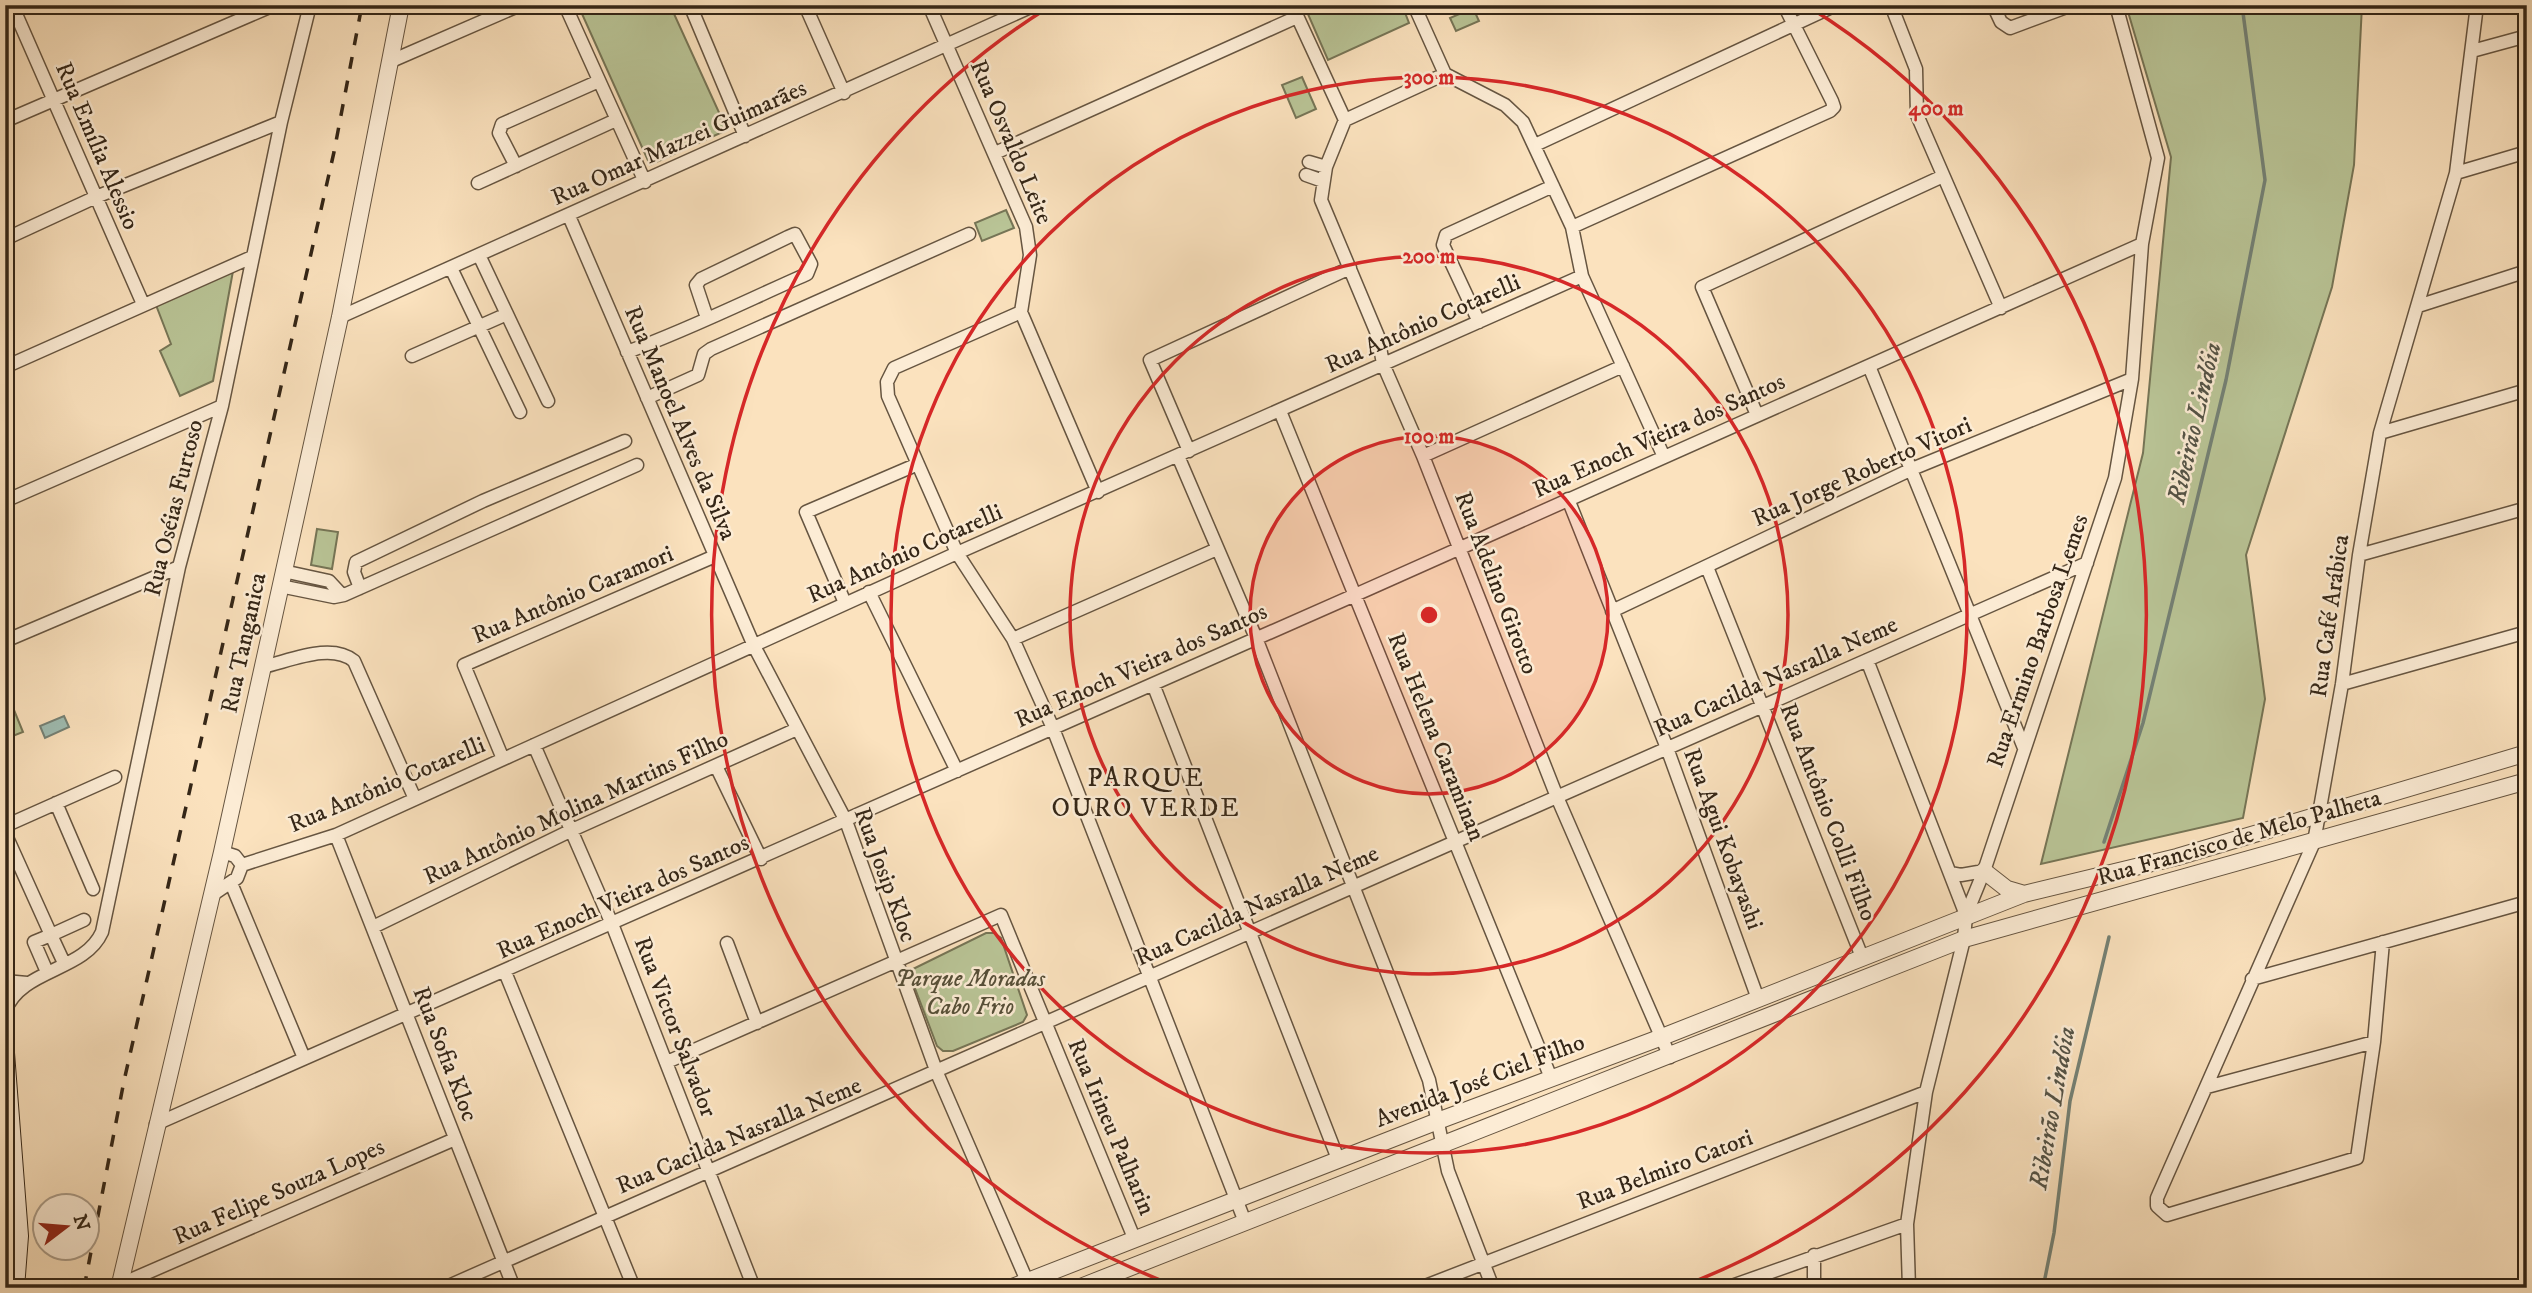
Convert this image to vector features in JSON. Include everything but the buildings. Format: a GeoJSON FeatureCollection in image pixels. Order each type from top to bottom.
{"type":"FeatureCollection","features":[{"type":"Feature","properties":{"kind":"main road"},"geometry":{"type":"LineString","coordinates":[[5,1054],[19,1236],[15,1288]]}},
{"type":"Feature","properties":{"kind":"street","name":"Rua Emília Alessio"},"geometry":{"type":"LineString","coordinates":[[12,5],[143,304]]}},
{"type":"Feature","properties":{"kind":"street"},"geometry":{"type":"LineString","coordinates":[[5,121],[274,5]]}},
{"type":"Feature","properties":{"kind":"street","name":"Rua Oséias Furtoso"},"geometry":{"type":"LineString","coordinates":[[5,1011],[11,996],[27,983],[91,948],[102,932],[179,567],[222,406],[281,122],[310,5]]}},
{"type":"Feature","properties":{"kind":"street"},"geometry":{"type":"LineString","coordinates":[[389,62],[520,5]]}},
{"type":"Feature","properties":{"kind":"street"},"geometry":{"type":"LineString","coordinates":[[565,5],[645,182]]}},
{"type":"Feature","properties":{"kind":"street"},"geometry":{"type":"LineString","coordinates":[[690,5],[745,136]]}},
{"type":"Feature","properties":{"kind":"street"},"geometry":{"type":"LineString","coordinates":[[805,5],[844,93]]}},
{"type":"Feature","properties":{"kind":"street","name":"Rua Osvaldo Leite"},"geometry":{"type":"LineString","coordinates":[[929,5],[995,153],[1030,241],[1021,312]]}},
{"type":"Feature","properties":{"kind":"street","name":"Rua Omar Mazzei Guimarães"},"geometry":{"type":"LineString","coordinates":[[340,317],[1035,5]]}},
{"type":"Feature","properties":{"kind":"street"},"geometry":{"type":"LineString","coordinates":[[1414,5],[1445,74],[1505,105],[1521,119],[1572,227],[1582,276],[1664,457]]}},
{"type":"Feature","properties":{"kind":"street"},"geometry":{"type":"LineString","coordinates":[[1572,227],[1834,107],[1784,5]]}},
{"type":"Feature","properties":{"kind":"street"},"geometry":{"type":"LineString","coordinates":[[1535,145],[1836,5]]}},
{"type":"Feature","properties":{"kind":"street"},"geometry":{"type":"LineString","coordinates":[[1891,5],[1916,69],[1917,115],[1941,177],[2001,308]]}},
{"type":"Feature","properties":{"kind":"street"},"geometry":{"type":"LineString","coordinates":[[1993,5],[2001,22],[2015,28],[2072,5]]}},
{"type":"Feature","properties":{"kind":"street","name":"Rua Ermino Barbosa Lemes"},"geometry":{"type":"LineString","coordinates":[[1909,1288],[1908,1224],[1926,1092],[1964,939],[1966,915],[1984,871],[2115,478],[2132,379],[2142,244],[2158,158],[2116,5]]}},
{"type":"Feature","properties":{"kind":"street","name":"Rua Café Arábica"},"geometry":{"type":"LineString","coordinates":[[2374,1042],[2357,1158],[2167,1215],[2159,1210],[2157,1198],[2314,842],[2321,816],[2359,555],[2380,433],[2456,173],[2477,5]]}},
{"type":"Feature","properties":{"kind":"street","name":"Rua Tanganica"},"geometry":{"type":"LineString","coordinates":[[119,1286],[222,852],[340,317],[401,8]]}},
{"type":"Feature","properties":{"kind":"street"},"geometry":{"type":"LineString","coordinates":[[995,153],[1295,11],[1345,120],[1445,74]]}},
{"type":"Feature","properties":{"kind":"street"},"geometry":{"type":"LineString","coordinates":[[2472,51],[2527,36]]}},
{"type":"Feature","properties":{"kind":"street"},"geometry":{"type":"LineString","coordinates":[[516,166],[499,133],[502,124],[599,81]]}},
{"type":"Feature","properties":{"kind":"street"},"geometry":{"type":"LineString","coordinates":[[478,183],[617,120]]}},
{"type":"Feature","properties":{"kind":"street","name":"Rua Adelino Girotto"},"geometry":{"type":"LineString","coordinates":[[1345,120],[1326,167],[1321,200],[1378,336],[1383,364],[1460,548],[1557,797],[1670,1057]]}},
{"type":"Feature","properties":{"kind":"street"},"geometry":{"type":"LineString","coordinates":[[5,239],[96,197],[281,122]]}},
{"type":"Feature","properties":{"kind":"street"},"geometry":{"type":"LineString","coordinates":[[2456,173],[2527,152]]}},
{"type":"Feature","properties":{"kind":"street"},"geometry":{"type":"LineString","coordinates":[[1309,162],[1326,167]]}},
{"type":"Feature","properties":{"kind":"street"},"geometry":{"type":"LineString","coordinates":[[1306,175],[1323,181]]}},
{"type":"Feature","properties":{"kind":"street"},"geometry":{"type":"LineString","coordinates":[[1757,415],[1702,287],[1941,177]]}},
{"type":"Feature","properties":{"kind":"street"},"geometry":{"type":"LineString","coordinates":[[1479,322],[1443,245],[1446,235],[1553,186]]}},
{"type":"Feature","properties":{"kind":"street","name":"Rua Manoel Alves da Silva"},"geometry":{"type":"LineString","coordinates":[[569,216],[754,646]]}},
{"type":"Feature","properties":{"kind":"street"},"geometry":{"type":"LineString","coordinates":[[627,352],[707,318],[807,274],[811,264],[800,239],[794,234],[701,279],[696,285],[696,293],[707,318]]}},
{"type":"Feature","properties":{"kind":"street"},"geometry":{"type":"LineString","coordinates":[[647,398],[698,375],[704,354],[711,349],[969,234]]}},
{"type":"Feature","properties":{"kind":"street","name":"Rua Enoch Vieira dos Santos"},"geometry":{"type":"LineString","coordinates":[[156,1124],[761,859],[1052,726],[1153,684],[2142,244]]}},
{"type":"Feature","properties":{"kind":"street"},"geometry":{"type":"LineString","coordinates":[[479,256],[548,401]]}},
{"type":"Feature","properties":{"kind":"street"},"geometry":{"type":"LineString","coordinates":[[5,367],[252,257]]}},
{"type":"Feature","properties":{"kind":"street"},"geometry":{"type":"LineString","coordinates":[[451,268],[520,412]]}},
{"type":"Feature","properties":{"kind":"street"},"geometry":{"type":"LineString","coordinates":[[1350,268],[1150,360],[1217,549],[1256,638],[1429,1080],[1440,1147],[1493,1288]]}},
{"type":"Feature","properties":{"kind":"street"},"geometry":{"type":"LineString","coordinates":[[2418,306],[2527,271]]}},
{"type":"Feature","properties":{"kind":"street","name":"Rua Antônio Cotarelli"},"geometry":{"type":"LineString","coordinates":[[243,865],[336,835],[869,592],[1582,276]]}},
{"type":"Feature","properties":{"kind":"street"},"geometry":{"type":"LineString","coordinates":[[1098,492],[1021,312],[894,368],[887,382],[888,396],[957,553],[1013,639],[1052,726],[1147,977],[1245,1222]]}},
{"type":"Feature","properties":{"kind":"street"},"geometry":{"type":"LineString","coordinates":[[412,356],[507,314]]}},
{"type":"Feature","properties":{"kind":"street"},"geometry":{"type":"LineString","coordinates":[[1423,456],[1623,366]]}},
{"type":"Feature","properties":{"kind":"street"},"geometry":{"type":"LineString","coordinates":[[1869,366],[2024,748]]}},
{"type":"Feature","properties":{"kind":"street","name":"Rua Jorge Roberto Vitori"},"geometry":{"type":"LineString","coordinates":[[1612,611],[1912,469],[2132,379]]}},
{"type":"Feature","properties":{"kind":"street"},"geometry":{"type":"LineString","coordinates":[[2380,433],[2527,390]]}},
{"type":"Feature","properties":{"kind":"street"},"geometry":{"type":"LineString","coordinates":[[5,501],[222,406]]}},
{"type":"Feature","properties":{"kind":"street","name":"Rua Helena Caraminan"},"geometry":{"type":"LineString","coordinates":[[1280,411],[1551,1078]]}},
{"type":"Feature","properties":{"kind":"street"},"geometry":{"type":"LineString","coordinates":[[360,588],[354,572],[356,562],[483,501],[625,441]]}},
{"type":"Feature","properties":{"kind":"street"},"geometry":{"type":"LineString","coordinates":[[845,603],[806,512],[918,464]]}},
{"type":"Feature","properties":{"kind":"street"},"geometry":{"type":"LineString","coordinates":[[282,579],[304,593],[342,595],[637,465]]}},
{"type":"Feature","properties":{"kind":"street","name":"Rua Agui Kobayashi"},"geometry":{"type":"LineString","coordinates":[[1568,499],[1667,748],[1758,999]]}},
{"type":"Feature","properties":{"kind":"street"},"geometry":{"type":"LineString","coordinates":[[2359,555],[2527,508]]}},
{"type":"Feature","properties":{"kind":"street"},"geometry":{"type":"LineString","coordinates":[[1013,639],[1217,549]]}},
{"type":"Feature","properties":{"kind":"street","name":"Rua Antônio Caramori"},"geometry":{"type":"LineString","coordinates":[[503,759],[464,665],[715,556]]}},
{"type":"Feature","properties":{"kind":"street","name":"Rua Cacilda Nasralla Neme"},"geometry":{"type":"LineString","coordinates":[[444,1288],[937,1073],[1044,1021],[2087,563]]}},
{"type":"Feature","properties":{"kind":"street","name":"Rua Antônio Colli Filho"},"geometry":{"type":"LineString","coordinates":[[1707,566],[1862,957]]}},
{"type":"Feature","properties":{"kind":"street"},"geometry":{"type":"LineString","coordinates":[[5,641],[179,567]]}},
{"type":"Feature","properties":{"kind":"street"},"geometry":{"type":"LineString","coordinates":[[869,592],[957,771]]}},
{"type":"Feature","properties":{"kind":"street"},"geometry":{"type":"LineString","coordinates":[[2342,684],[2527,632]]}},
{"type":"Feature","properties":{"kind":"street","name":"Rua Josip Kloc"},"geometry":{"type":"LineString","coordinates":[[754,646],[846,821],[895,964],[937,1073],[1027,1281]]}},
{"type":"Feature","properties":{"kind":"street"},"geometry":{"type":"LineString","coordinates":[[262,667],[330,652],[343,652],[354,661],[415,799]]}},
{"type":"Feature","properties":{"kind":"street"},"geometry":{"type":"LineString","coordinates":[[1867,660],[1966,915]]}},
{"type":"Feature","properties":{"kind":"street"},"geometry":{"type":"LineString","coordinates":[[1153,684],[1338,1159]]}},
{"type":"Feature","properties":{"kind":"street","name":"Rua Antônio Molina Martins Filho"},"geometry":{"type":"LineString","coordinates":[[373,927],[572,830],[797,729]]}},
{"type":"Feature","properties":{"kind":"street","name":"Rua Victor Salvador"},"geometry":{"type":"LineString","coordinates":[[534,745],[612,924],[754,1288]]}},
{"type":"Feature","properties":{"kind":"street","name":"Rua Francisco de Melo Palheta"},"geometry":{"type":"LineString","coordinates":[[1966,915],[2024,894],[2177,857],[2527,753]]}},
{"type":"Feature","properties":{"kind":"street"},"geometry":{"type":"LineString","coordinates":[[716,766],[761,859]]}},
{"type":"Feature","properties":{"kind":"street"},"geometry":{"type":"LineString","coordinates":[[5,826],[115,777]]}},
{"type":"Feature","properties":{"kind":"street","name":"Rua Francisco de Melo Palheta"},"geometry":{"type":"LineString","coordinates":[[1964,939],[2527,781]]}},
{"type":"Feature","properties":{"kind":"street"},"geometry":{"type":"LineString","coordinates":[[56,803],[93,889]]}},
{"type":"Feature","properties":{"kind":"street"},"geometry":{"type":"LineString","coordinates":[[5,833],[64,963]]}},
{"type":"Feature","properties":{"kind":"street","name":"Rua Sofia Kloc"},"geometry":{"type":"LineString","coordinates":[[336,835],[514,1288]]}},
{"type":"Feature","properties":{"kind":"street"},"geometry":{"type":"LineString","coordinates":[[212,895],[231,883],[243,865],[235,856],[222,852]]}},
{"type":"Feature","properties":{"kind":"street"},"geometry":{"type":"LineString","coordinates":[[1950,873],[1961,875],[1984,871],[2007,889],[2024,894]]}},
{"type":"Feature","properties":{"kind":"street"},"geometry":{"type":"LineString","coordinates":[[231,883],[303,1058]]}},
{"type":"Feature","properties":{"kind":"street"},"geometry":{"type":"LineString","coordinates":[[2252,979],[2527,902]]}},
{"type":"Feature","properties":{"kind":"street","name":"Rua Irineu Palharin"},"geometry":{"type":"LineString","coordinates":[[895,964],[1001,915],[1134,1238]]}},
{"type":"Feature","properties":{"kind":"street","name":"Avenida José Ciel Filho"},"geometry":{"type":"LineString","coordinates":[[1010,1288],[1338,1159],[1662,1037],[1966,915]]}},
{"type":"Feature","properties":{"kind":"street"},"geometry":{"type":"LineString","coordinates":[[47,972],[34,942],[84,920]]}},
{"type":"Feature","properties":{"kind":"street","name":"Avenida José Ciel Filho"},"geometry":{"type":"LineString","coordinates":[[1078,1288],[1964,939]]}},
{"type":"Feature","properties":{"kind":"street"},"geometry":{"type":"LineString","coordinates":[[2207,1087],[2374,1042],[2383,942]]}},
{"type":"Feature","properties":{"kind":"street"},"geometry":{"type":"LineString","coordinates":[[727,943],[757,1023]]}},
{"type":"Feature","properties":{"kind":"street"},"geometry":{"type":"LineString","coordinates":[[667,1062],[895,964]]}},
{"type":"Feature","properties":{"kind":"street"},"geometry":{"type":"LineString","coordinates":[[505,972],[634,1288]]}},
{"type":"Feature","properties":{"kind":"street"},"geometry":{"type":"LineString","coordinates":[[5,981],[27,983]]}},
{"type":"Feature","properties":{"kind":"street","name":"Rua Belmiro Catori"},"geometry":{"type":"LineString","coordinates":[[1420,1288],[1926,1092]]}},
{"type":"Feature","properties":{"kind":"street","name":"Rua Felipe Souza Lopes"},"geometry":{"type":"LineString","coordinates":[[119,1286],[456,1139]]}},
{"type":"Feature","properties":{"kind":"street"},"geometry":{"type":"LineString","coordinates":[[1726,1288],[1908,1224]]}},
{"type":"Feature","properties":{"kind":"street"},"geometry":{"type":"LineString","coordinates":[[1814,1255],[1814,1288]]}},
{"type":"Feature","properties":{"kind":"green space"},"geometry":{"type":"Polygon","coordinates":[[[578,5],[670,5],[727,130],[650,165],[578,5]]]}},
{"type":"Feature","properties":{"kind":"green space"},"geometry":{"type":"Polygon","coordinates":[[[1304,5],[1402,5],[1409,23],[1328,60],[1304,5]]]}},
{"type":"Feature","properties":{"kind":"green space"},"geometry":{"type":"Polygon","coordinates":[[[2126,5],[2362,5],[2354,165],[2332,287],[2246,555],[2265,699],[2243,818],[2041,864],[2143,453],[2171,157],[2126,5]]]}},
{"type":"Feature","properties":{"kind":"green space"},"geometry":{"type":"Polygon","coordinates":[[[1473,8],[1479,21],[1456,31],[1450,18],[1473,8]]]}},
{"type":"Feature","properties":{"kind":"green space"},"geometry":{"type":"Polygon","coordinates":[[[1302,77],[1316,109],[1296,118],[1282,85],[1302,77]]]}},
{"type":"Feature","properties":{"kind":"green space"},"geometry":{"type":"Polygon","coordinates":[[[1006,210],[1014,228],[982,241],[975,223],[1006,210]]]}},
{"type":"Feature","properties":{"kind":"green space"},"geometry":{"type":"Polygon","coordinates":[[[233,271],[213,381],[180,396],[160,351],[171,344],[156,305],[233,271]]]}},
{"type":"Feature","properties":{"kind":"green space"},"geometry":{"type":"Polygon","coordinates":[[[317,529],[338,532],[332,569],[311,565],[317,529]]]}},
{"type":"Feature","properties":{"kind":"green space"},"geometry":{"type":"Polygon","coordinates":[[[5,688],[23,732],[5,739],[5,688]]]}},
{"type":"Feature","properties":{"kind":"green space","name":"Parque Moradas Cabo Frio"},"geometry":{"type":"Polygon","coordinates":[[[986,933],[994,933],[1001,938],[1027,1015],[1023,1022],[953,1051],[943,1051],[937,1046],[911,978],[913,969],[986,933]]]}},
{"type":"Feature","properties":{"kind":"water"},"geometry":{"type":"Polygon","coordinates":[[[64,716],[69,727],[45,738],[40,726],[64,716]]]}},
{"type":"Feature","properties":{"kind":"waterway","name":"Ribeirão Lindóia"},"geometry":{"type":"LineString","coordinates":[[2104,842],[2143,723],[2226,380],[2265,180],[2242,5]]}},
{"type":"Feature","properties":{"kind":"waterway","name":"Ribeirão Lindóia"},"geometry":{"type":"LineString","coordinates":[[2043,1288],[2054,1233],[2070,1101],[2109,937]]}},
{"type":"Feature","properties":{"kind":"railway"},"geometry":{"type":"LineString","coordinates":[[84,1288],[124,1081],[334,152],[362,5]]}},
{"type":"Feature","properties":{"kind":"district","name":"PARQUE OURO VERDE"},"geometry":{"type":"Point","coordinates":[1146,793]}}]}
